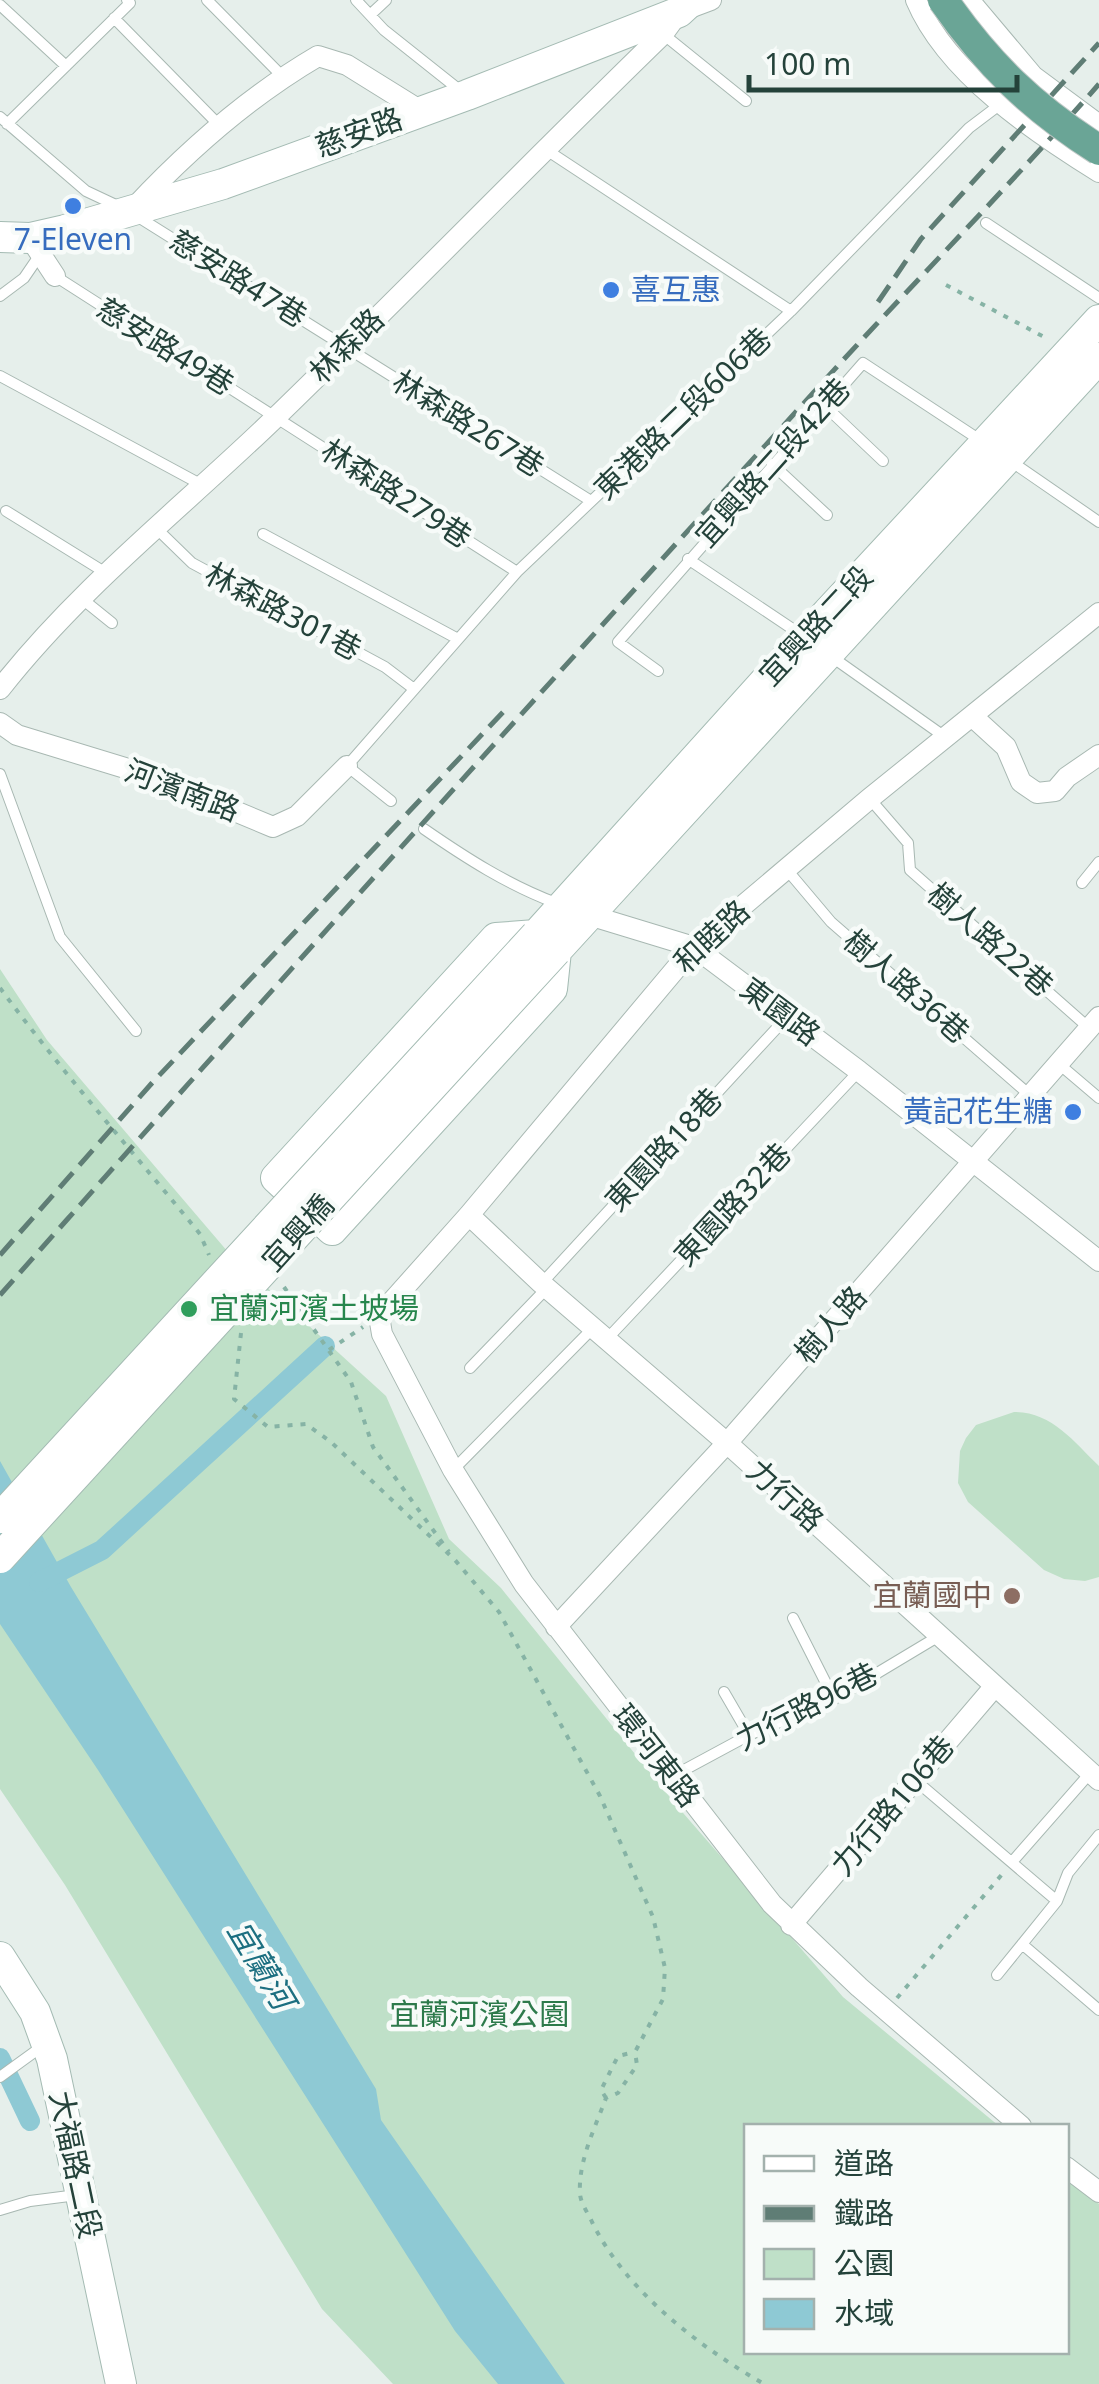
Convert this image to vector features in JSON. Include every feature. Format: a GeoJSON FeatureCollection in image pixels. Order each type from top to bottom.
{"type":"FeatureCollection","features":[{"type":"Feature","properties":{"kind":"main road"},"geometry":{"type":"LineString","coordinates":[[942,0],[991,64],[1028,100],[1099,150]]}},
{"type":"Feature","properties":{"kind":"street","name":"慈安路"},"geometry":{"type":"LineString","coordinates":[[23,244],[222,184],[678,16],[711,0]]}},
{"type":"Feature","properties":{"kind":"street"},"geometry":{"type":"LineString","coordinates":[[916,0],[948,52],[1002,104],[1049,141],[1099,172]]}},
{"type":"Feature","properties":{"kind":"street"},"geometry":{"type":"LineString","coordinates":[[969,0],[1034,76],[1099,125]]}},
{"type":"Feature","properties":{"kind":"street","name":"林森路"},"geometry":{"type":"LineString","coordinates":[[0,689],[25,657],[106,574],[276,417],[678,16]]}},
{"type":"Feature","properties":{"kind":"street"},"geometry":{"type":"LineString","coordinates":[[130,212],[220,126],[282,77],[318,56],[347,65],[420,111]]}},
{"type":"Feature","properties":{"kind":"street"},"geometry":{"type":"LineString","coordinates":[[23,244],[55,276]]}},
{"type":"Feature","properties":{"kind":"street","name":"宜興路二段"},"geometry":{"type":"LineString","coordinates":[[546,943],[1085,354],[1099,320]]}},
{"type":"Feature","properties":{"kind":"street","name":"和睦路"},"geometry":{"type":"LineString","coordinates":[[379,1316],[694,947],[1099,613]]}},
{"type":"Feature","properties":{"kind":"street"},"geometry":{"type":"LineString","coordinates":[[972,716],[1006,748],[1022,782],[1037,793],[1055,791],[1099,755]]}},
{"type":"Feature","properties":{"kind":"street","name":"河濱南路"},"geometry":{"type":"LineString","coordinates":[[0,723],[18,735],[148,775],[273,826],[297,816],[347,766]]}},
{"type":"Feature","properties":{"kind":"street","name":"東園路"},"geometry":{"type":"LineString","coordinates":[[576,910],[694,947],[859,1071],[1099,1261]]}},
{"type":"Feature","properties":{"kind":"street"},"geometry":{"type":"LineString","coordinates":[[496,938],[546,943],[552,990],[332,1230],[276,1178],[496,938]]}},
{"type":"Feature","properties":{"kind":"street","name":"宜興橋"},"geometry":{"type":"LineString","coordinates":[[0,1518],[546,943]]}},
{"type":"Feature","properties":{"kind":"street","name":"宜興橋"},"geometry":{"type":"LineString","coordinates":[[0,1558],[546,943]]}},
{"type":"Feature","properties":{"kind":"street","name":"樹人路"},"geometry":{"type":"LineString","coordinates":[[556,1628],[727,1443],[1094,1023]]}},
{"type":"Feature","properties":{"kind":"street","name":"力行路"},"geometry":{"type":"LineString","coordinates":[[469,1215],[1095,1776]]}},
{"type":"Feature","properties":{"kind":"street","name":"環河東路"},"geometry":{"type":"LineString","coordinates":[[379,1316],[382,1334],[453,1470],[524,1584],[672,1777],[791,1925],[1018,2124]]}},
{"type":"Feature","properties":{"kind":"street","name":"力行路106巷"},"geometry":{"type":"LineString","coordinates":[[791,1925],[995,1686]]}},
{"type":"Feature","properties":{"kind":"street","name":"大福路二段"},"geometry":{"type":"LineString","coordinates":[[0,1958],[34,2012],[46,2043],[83,2194],[121,2384]]}},
{"type":"Feature","properties":{"kind":"street"},"geometry":{"type":"LineString","coordinates":[[1069,2169],[1099,2192]]}},
{"type":"Feature","properties":{"kind":"lane"},"geometry":{"type":"LineString","coordinates":[[3,120],[66,66],[130,3],[127,0]]}},
{"type":"Feature","properties":{"kind":"lane"},"geometry":{"type":"LineString","coordinates":[[207,0],[282,77]]}},
{"type":"Feature","properties":{"kind":"lane"},"geometry":{"type":"LineString","coordinates":[[356,0],[384,30],[467,95]]}},
{"type":"Feature","properties":{"kind":"lane"},"geometry":{"type":"LineString","coordinates":[[370,14],[386,0]]}},
{"type":"Feature","properties":{"kind":"lane"},"geometry":{"type":"LineString","coordinates":[[0,5],[66,66]]}},
{"type":"Feature","properties":{"kind":"lane"},"geometry":{"type":"LineString","coordinates":[[678,16],[746,101]]}},
{"type":"Feature","properties":{"kind":"lane"},"geometry":{"type":"LineString","coordinates":[[114,18],[220,126]]}},
{"type":"Feature","properties":{"kind":"lane","name":"東港路二段606巷"},"geometry":{"type":"LineString","coordinates":[[347,766],[517,572],[791,310],[969,128],[1034,76]]}},
{"type":"Feature","properties":{"kind":"lane","name":"慈安路47巷"},"geometry":{"type":"LineString","coordinates":[[3,120],[86,190],[130,212],[345,347]]}},
{"type":"Feature","properties":{"kind":"lane"},"geometry":{"type":"LineString","coordinates":[[545,150],[791,310]]}},
{"type":"Feature","properties":{"kind":"lane"},"geometry":{"type":"LineString","coordinates":[[986,224],[1099,298]]}},
{"type":"Feature","properties":{"kind":"lane"},"geometry":{"type":"LineString","coordinates":[[0,296],[24,278],[23,244]]}},
{"type":"Feature","properties":{"kind":"lane","name":"慈安路49巷"},"geometry":{"type":"LineString","coordinates":[[55,276],[276,417]]}},
{"type":"Feature","properties":{"kind":"lane","name":"林森路267巷"},"geometry":{"type":"LineString","coordinates":[[345,347],[592,501]]}},
{"type":"Feature","properties":{"kind":"lane","name":"宜興路二段42巷"},"geometry":{"type":"LineString","coordinates":[[658,671],[618,642],[863,363],[997,451]]}},
{"type":"Feature","properties":{"kind":"lane"},"geometry":{"type":"LineString","coordinates":[[0,376],[202,486]]}},
{"type":"Feature","properties":{"kind":"lane"},"geometry":{"type":"LineString","coordinates":[[825,406],[883,462]]}},
{"type":"Feature","properties":{"kind":"lane","name":"林森路279巷"},"geometry":{"type":"LineString","coordinates":[[276,417],[517,572]]}},
{"type":"Feature","properties":{"kind":"lane"},"geometry":{"type":"LineString","coordinates":[[997,451],[1099,522]]}},
{"type":"Feature","properties":{"kind":"lane"},"geometry":{"type":"LineString","coordinates":[[772,464],[827,515]]}},
{"type":"Feature","properties":{"kind":"lane"},"geometry":{"type":"LineString","coordinates":[[6,511],[106,574]]}},
{"type":"Feature","properties":{"kind":"lane","name":"林森路301巷"},"geometry":{"type":"LineString","coordinates":[[156,528],[192,563],[386,667],[414,689]]}},
{"type":"Feature","properties":{"kind":"lane"},"geometry":{"type":"LineString","coordinates":[[263,534],[458,640]]}},
{"type":"Feature","properties":{"kind":"lane"},"geometry":{"type":"LineString","coordinates":[[688,559],[818,645],[946,738]]}},
{"type":"Feature","properties":{"kind":"lane"},"geometry":{"type":"LineString","coordinates":[[82,598],[112,623]]}},
{"type":"Feature","properties":{"kind":"lane"},"geometry":{"type":"LineString","coordinates":[[347,766],[392,802]]}},
{"type":"Feature","properties":{"kind":"lane"},"geometry":{"type":"LineString","coordinates":[[0,774],[60,938],[136,1031]]}},
{"type":"Feature","properties":{"kind":"lane","name":"樹人路22巷"},"geometry":{"type":"LineString","coordinates":[[869,799],[908,843],[910,870],[1094,1023]]}},
{"type":"Feature","properties":{"kind":"lane","name":"東園路"},"geometry":{"type":"LineString","coordinates":[[424,829],[528,892],[576,910]]}},
{"type":"Feature","properties":{"kind":"lane"},"geometry":{"type":"LineString","coordinates":[[1082,883],[1099,862]]}},
{"type":"Feature","properties":{"kind":"lane","name":"樹人路36巷"},"geometry":{"type":"LineString","coordinates":[[788,871],[830,922],[1032,1096]]}},
{"type":"Feature","properties":{"kind":"lane","name":"東園路18巷"},"geometry":{"type":"LineString","coordinates":[[470,1368],[787,1017]]}},
{"type":"Feature","properties":{"kind":"lane"},"geometry":{"type":"LineString","coordinates":[[1059,1064],[1099,1098]]}},
{"type":"Feature","properties":{"kind":"lane","name":"東園路32巷"},"geometry":{"type":"LineString","coordinates":[[453,1470],[600,1333],[859,1071]]}},
{"type":"Feature","properties":{"kind":"lane"},"geometry":{"type":"LineString","coordinates":[[793,1618],[834,1698]]}},
{"type":"Feature","properties":{"kind":"lane","name":"力行路96巷"},"geometry":{"type":"LineString","coordinates":[[672,1777],[749,1735],[834,1698],[940,1636]]}},
{"type":"Feature","properties":{"kind":"lane"},"geometry":{"type":"LineString","coordinates":[[724,1692],[749,1735]]}},
{"type":"Feature","properties":{"kind":"lane"},"geometry":{"type":"LineString","coordinates":[[1012,1862],[1095,1776]]}},
{"type":"Feature","properties":{"kind":"lane"},"geometry":{"type":"LineString","coordinates":[[916,1780],[1057,1901]]}},
{"type":"Feature","properties":{"kind":"lane"},"geometry":{"type":"LineString","coordinates":[[997,1975],[1057,1901],[1068,1872],[1099,1834]]}},
{"type":"Feature","properties":{"kind":"lane"},"geometry":{"type":"LineString","coordinates":[[1022,1944],[1099,2010]]}},
{"type":"Feature","properties":{"kind":"lane"},"geometry":{"type":"LineString","coordinates":[[0,2077],[46,2043]]}},
{"type":"Feature","properties":{"kind":"lane"},"geometry":{"type":"LineString","coordinates":[[0,2210],[30,2201],[83,2194]]}},
{"type":"Feature","properties":{"kind":"path"},"geometry":{"type":"LineString","coordinates":[[946,285],[1085,354]]}},
{"type":"Feature","properties":{"kind":"path"},"geometry":{"type":"LineString","coordinates":[[0,988],[46,1050],[200,1234],[214,1265]]}},
{"type":"Feature","properties":{"kind":"path"},"geometry":{"type":"LineString","coordinates":[[284,1287],[352,1382],[374,1447],[455,1560],[499,1612],[600,1796],[653,1917],[665,1968],[663,1999],[635,2052],[637,2065],[618,2093],[606,2098]]}},
{"type":"Feature","properties":{"kind":"path"},"geometry":{"type":"LineString","coordinates":[[328,1350],[379,1316]]}},
{"type":"Feature","properties":{"kind":"path"},"geometry":{"type":"LineString","coordinates":[[242,1326],[234,1399],[268,1427],[306,1424],[331,1442],[455,1560]]}},
{"type":"Feature","properties":{"kind":"path"},"geometry":{"type":"LineString","coordinates":[[888,2010],[1012,1862]]}},
{"type":"Feature","properties":{"kind":"path"},"geometry":{"type":"LineString","coordinates":[[635,2052],[618,2056],[602,2090],[606,2098],[582,2164],[580,2198],[602,2242],[652,2302],[734,2366],[764,2384]]}},
{"type":"Feature","properties":{"kind":"green space","name":"宜蘭河濱公園"},"geometry":{"type":"Polygon","coordinates":[[[0,969],[47,1040],[228,1252],[386,1396],[449,1539],[501,1588],[677,1806],[843,1997],[997,2124],[744,2124],[744,2354],[1069,2354],[1069,2181],[1099,2204],[1099,2384],[393,2384],[322,2309],[65,1885],[0,1789],[0,969]]]}},
{"type":"Feature","properties":{"kind":"green space"},"geometry":{"type":"Polygon","coordinates":[[[1014,1412],[1051,1422],[1099,1466],[1099,1577],[1085,1581],[1064,1579],[1044,1570],[968,1502],[958,1483],[960,1451],[976,1425],[1014,1412]]]}},
{"type":"Feature","properties":{"kind":"water","name":"宜蘭河"},"geometry":{"type":"Polygon","coordinates":[[[0,1461],[71,1587],[376,2089],[381,2120],[565,2384],[498,2384],[455,2331],[98,1770],[0,1624],[0,1461]]]}},
{"type":"Feature","properties":{"kind":"waterway"},"geometry":{"type":"LineString","coordinates":[[39,1582],[102,1550],[325,1346]]}},
{"type":"Feature","properties":{"kind":"waterway"},"geometry":{"type":"LineString","coordinates":[[0,2058],[30,2121]]}},
{"type":"Feature","properties":{"kind":"railway"},"geometry":{"type":"LineString","coordinates":[[878,302],[921,239],[1099,43]]}},
{"type":"Feature","properties":{"kind":"railway"},"geometry":{"type":"LineString","coordinates":[[0,1295],[609,617],[1099,84]]}},
{"type":"Feature","properties":{"kind":"railway"},"geometry":{"type":"LineString","coordinates":[[0,1255],[152,1083],[507,708]]}},
{"type":"Feature","properties":{"kind":"place","name":"7-Eleven"},"geometry":{"type":"Point","coordinates":[73,206]}},
{"type":"Feature","properties":{"kind":"place","name":"喜互惠"},"geometry":{"type":"Point","coordinates":[611,290]}},
{"type":"Feature","properties":{"kind":"place","name":"黃記花生糖"},"geometry":{"type":"Point","coordinates":[1073,1112]}},
{"type":"Feature","properties":{"kind":"place","name":"宜蘭河濱土坡場"},"geometry":{"type":"Point","coordinates":[189,1309]}},
{"type":"Feature","properties":{"kind":"place","name":"宜蘭國中"},"geometry":{"type":"Point","coordinates":[1012,1596]}}]}
